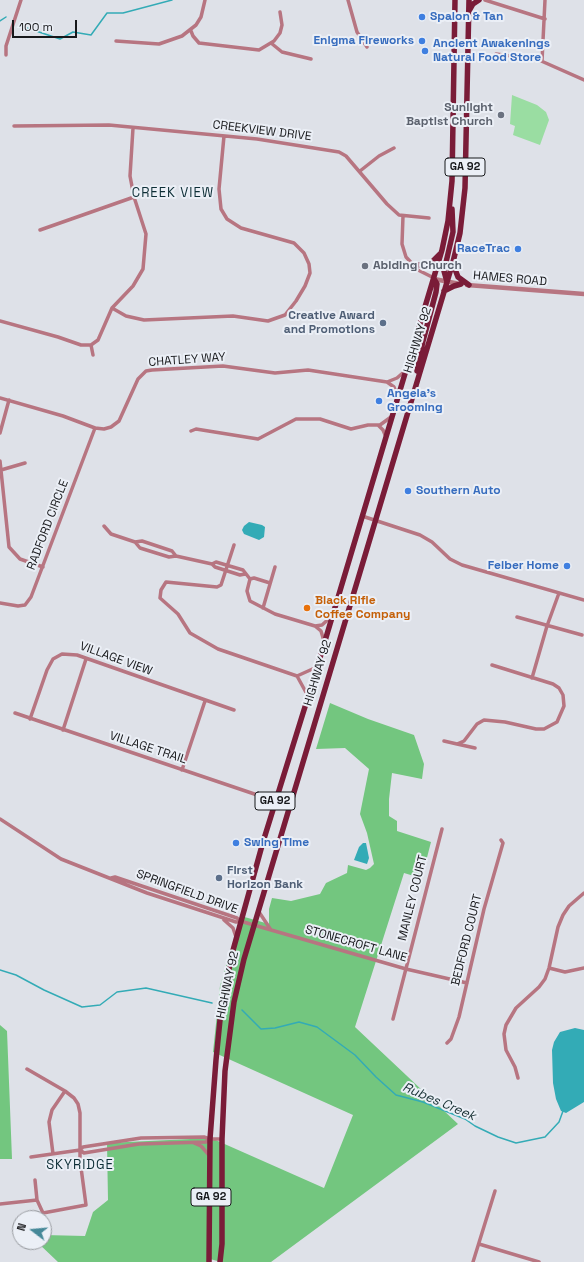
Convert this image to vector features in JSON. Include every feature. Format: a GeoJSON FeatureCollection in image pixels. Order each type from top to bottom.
{"type":"FeatureCollection","features":[{"type":"Feature","properties":{"kind":"main road","name":"HIGHWAY 92"},"geometry":{"type":"LineString","coordinates":[[210,1262],[210,1139],[221,1010],[240,921],[275,801],[334,613],[442,250],[450,202],[455,0]]}},
{"type":"Feature","properties":{"kind":"main road","name":"HIGHWAY 92"},"geometry":{"type":"LineString","coordinates":[[220,1262],[222,1244],[222,1139],[225,1071],[230,1030],[242,964],[453,262],[460,233],[464,202],[468,0]]}},
{"type":"Feature","properties":{"kind":"main road"},"geometry":{"type":"LineString","coordinates":[[468,13],[473,4],[479,0]]}},
{"type":"Feature","properties":{"kind":"main road"},"geometry":{"type":"LineString","coordinates":[[447,282],[444,276],[444,269],[454,228],[450,202]]}},
{"type":"Feature","properties":{"kind":"main road"},"geometry":{"type":"LineString","coordinates":[[413,265],[429,265],[436,260],[442,250]]}},
{"type":"Feature","properties":{"kind":"main road"},"geometry":{"type":"LineString","coordinates":[[453,262],[458,277],[469,285]]}},
{"type":"Feature","properties":{"kind":"main road"},"geometry":{"type":"LineString","coordinates":[[418,379],[420,353],[436,292],[437,284],[434,279]]}},
{"type":"Feature","properties":{"kind":"main road"},"geometry":{"type":"LineString","coordinates":[[444,292],[450,287],[461,284]]}},
{"type":"Feature","properties":{"kind":"street"},"geometry":{"type":"LineString","coordinates":[[6,55],[6,46],[21,0]]}},
{"type":"Feature","properties":{"kind":"street"},"geometry":{"type":"LineString","coordinates":[[116,41],[159,44],[182,36],[191,31],[201,17],[205,0]]}},
{"type":"Feature","properties":{"kind":"street"},"geometry":{"type":"LineString","coordinates":[[348,0],[357,32],[367,47]]}},
{"type":"Feature","properties":{"kind":"street"},"geometry":{"type":"LineString","coordinates":[[485,0],[545,19]]}},
{"type":"Feature","properties":{"kind":"street"},"geometry":{"type":"LineString","coordinates":[[542,61],[546,0]]}},
{"type":"Feature","properties":{"kind":"street"},"geometry":{"type":"LineString","coordinates":[[191,31],[199,43],[259,50],[271,43],[280,33],[282,25],[280,12]]}},
{"type":"Feature","properties":{"kind":"street"},"geometry":{"type":"LineString","coordinates":[[271,43],[282,52],[312,59]]}},
{"type":"Feature","properties":{"kind":"street"},"geometry":{"type":"LineString","coordinates":[[496,54],[542,61],[584,80]]}},
{"type":"Feature","properties":{"kind":"street","name":"CREEKVIEW DRIVE"},"geometry":{"type":"LineString","coordinates":[[14,126],[97,124],[224,136],[339,152],[346,156],[360,171],[393,211],[403,216]]}},
{"type":"Feature","properties":{"kind":"street"},"geometry":{"type":"LineString","coordinates":[[0,321],[81,345],[90,345],[100,336],[112,308],[133,286],[143,269],[146,234],[134,197],[130,176],[133,128]]}},
{"type":"Feature","properties":{"kind":"street"},"geometry":{"type":"LineString","coordinates":[[112,308],[126,316],[144,320],[233,316],[268,321],[285,315],[305,286],[310,273],[309,264],[304,253],[294,243],[241,228],[231,223],[224,214],[220,203],[219,189],[224,136]]}},
{"type":"Feature","properties":{"kind":"street"},"geometry":{"type":"LineString","coordinates":[[360,171],[379,156],[394,148]]}},
{"type":"Feature","properties":{"kind":"street"},"geometry":{"type":"LineString","coordinates":[[40,230],[134,197]]}},
{"type":"Feature","properties":{"kind":"street"},"geometry":{"type":"LineString","coordinates":[[429,218],[403,216],[402,244],[406,257],[413,265],[422,273],[434,279]]}},
{"type":"Feature","properties":{"kind":"street","name":"HAMES ROAD"},"geometry":{"type":"LineString","coordinates":[[434,279],[469,285],[584,294]]}},
{"type":"Feature","properties":{"kind":"street"},"geometry":{"type":"LineString","coordinates":[[90,345],[92,355]]}},
{"type":"Feature","properties":{"kind":"street","name":"CHATLEY WAY"},"geometry":{"type":"LineString","coordinates":[[95,428],[108,428],[119,421],[138,379],[146,371],[224,366],[274,373],[308,370],[387,382]]}},
{"type":"Feature","properties":{"kind":"street"},"geometry":{"type":"LineString","coordinates":[[397,401],[395,389],[387,382],[397,378],[407,368]]}},
{"type":"Feature","properties":{"kind":"street"},"geometry":{"type":"LineString","coordinates":[[0,398],[63,416],[95,428]]}},
{"type":"Feature","properties":{"kind":"street"},"geometry":{"type":"LineString","coordinates":[[0,433],[9,400]]}},
{"type":"Feature","properties":{"kind":"street"},"geometry":{"type":"LineString","coordinates":[[191,431],[196,429],[258,439],[296,419],[307,418],[328,421],[351,429],[368,425],[378,425],[385,422],[393,415]]}},
{"type":"Feature","properties":{"kind":"street"},"geometry":{"type":"LineString","coordinates":[[378,425],[384,432],[386,438]]}},
{"type":"Feature","properties":{"kind":"street","name":"RADFORD CIRCLE"},"geometry":{"type":"LineString","coordinates":[[0,602],[18,606],[25,605],[31,596],[95,428]]}},
{"type":"Feature","properties":{"kind":"street"},"geometry":{"type":"LineString","coordinates":[[0,461],[9,547],[20,559],[43,567]]}},
{"type":"Feature","properties":{"kind":"street"},"geometry":{"type":"LineString","coordinates":[[1,470],[25,463]]}},
{"type":"Feature","properties":{"kind":"street"},"geometry":{"type":"LineString","coordinates":[[362,516],[424,537],[450,559],[462,565],[584,600]]}},
{"type":"Feature","properties":{"kind":"street"},"geometry":{"type":"LineString","coordinates":[[104,526],[111,534],[135,542],[142,541],[172,551],[176,556]]}},
{"type":"Feature","properties":{"kind":"street"},"geometry":{"type":"LineString","coordinates":[[135,542],[140,548],[169,557],[176,556],[212,564],[214,567],[226,571],[240,575],[245,574]]}},
{"type":"Feature","properties":{"kind":"street"},"geometry":{"type":"LineString","coordinates":[[234,545],[221,584],[213,588],[166,582],[161,590],[160,598],[178,614],[190,633],[215,647],[297,676],[308,696]]}},
{"type":"Feature","properties":{"kind":"street"},"geometry":{"type":"LineString","coordinates":[[212,564],[216,562],[228,565],[243,570],[250,579],[254,578],[270,583]]}},
{"type":"Feature","properties":{"kind":"street"},"geometry":{"type":"LineString","coordinates":[[263,608],[275,567]]}},
{"type":"Feature","properties":{"kind":"street"},"geometry":{"type":"LineString","coordinates":[[250,579],[247,596],[254,605],[276,614],[315,626],[320,630],[324,642]]}},
{"type":"Feature","properties":{"kind":"street"},"geometry":{"type":"LineString","coordinates":[[532,678],[547,626],[559,593]]}},
{"type":"Feature","properties":{"kind":"street"},"geometry":{"type":"LineString","coordinates":[[315,626],[322,625],[334,613]]}},
{"type":"Feature","properties":{"kind":"street"},"geometry":{"type":"LineString","coordinates":[[517,617],[582,635]]}},
{"type":"Feature","properties":{"kind":"street","name":"VILLAGE VIEW"},"geometry":{"type":"LineString","coordinates":[[30,719],[53,659],[62,654],[69,653],[234,710]]}},
{"type":"Feature","properties":{"kind":"street"},"geometry":{"type":"LineString","coordinates":[[63,730],[86,658]]}},
{"type":"Feature","properties":{"kind":"street"},"geometry":{"type":"LineString","coordinates":[[458,744],[464,741],[477,724],[484,720],[505,722],[536,729],[552,726],[557,722],[564,706],[563,695],[559,688],[553,684],[492,666]]}},
{"type":"Feature","properties":{"kind":"street"},"geometry":{"type":"LineString","coordinates":[[297,676],[317,667]]}},
{"type":"Feature","properties":{"kind":"street"},"geometry":{"type":"LineString","coordinates":[[182,770],[205,701]]}},
{"type":"Feature","properties":{"kind":"street","name":"VILLAGE TRAIL"},"geometry":{"type":"LineString","coordinates":[[15,713],[275,801]]}},
{"type":"Feature","properties":{"kind":"street"},"geometry":{"type":"LineString","coordinates":[[444,740],[475,748]]}},
{"type":"Feature","properties":{"kind":"street","name":"SPRINGFIELD DRIVE"},"geometry":{"type":"LineString","coordinates":[[0,819],[61,859],[111,878],[120,883],[222,918],[236,922],[240,921]]}},
{"type":"Feature","properties":{"kind":"street","name":"MANLEY COURT"},"geometry":{"type":"LineString","coordinates":[[393,1019],[442,830]]}},
{"type":"Feature","properties":{"kind":"street","name":"BEDFORD COURT"},"geometry":{"type":"LineString","coordinates":[[447,1044],[451,1039],[467,983],[484,908],[503,843],[501,840]]}},
{"type":"Feature","properties":{"kind":"street","name":"SPRINGFIELD DRIVE"},"geometry":{"type":"LineString","coordinates":[[111,878],[115,877],[237,918],[240,921]]}},
{"type":"Feature","properties":{"kind":"street"},"geometry":{"type":"LineString","coordinates":[[518,1078],[515,1067],[506,1050],[504,1034],[506,1025],[516,1008],[539,987],[549,968],[558,928],[563,915],[569,906],[584,893]]}},
{"type":"Feature","properties":{"kind":"street"},"geometry":{"type":"LineString","coordinates":[[259,907],[262,919],[272,930]]}},
{"type":"Feature","properties":{"kind":"street"},"geometry":{"type":"LineString","coordinates":[[222,918],[233,928],[236,937]]}},
{"type":"Feature","properties":{"kind":"street","name":"STONECROFT LANE"},"geometry":{"type":"LineString","coordinates":[[240,921],[406,969],[467,983]]}},
{"type":"Feature","properties":{"kind":"street"},"geometry":{"type":"LineString","coordinates":[[549,968],[565,972],[584,968]]}},
{"type":"Feature","properties":{"kind":"street"},"geometry":{"type":"LineString","coordinates":[[27,1069],[74,1098],[80,1113],[80,1150],[86,1206],[43,1213],[37,1200],[35,1180]]}},
{"type":"Feature","properties":{"kind":"street"},"geometry":{"type":"LineString","coordinates":[[52,1154],[49,1122],[52,1110],[64,1091]]}},
{"type":"Feature","properties":{"kind":"street"},"geometry":{"type":"LineString","coordinates":[[32,1157],[80,1150],[83,1147],[141,1138],[204,1137],[210,1139],[222,1139]]}},
{"type":"Feature","properties":{"kind":"street"},"geometry":{"type":"LineString","coordinates":[[80,1150],[84,1153],[151,1143],[206,1142],[210,1139]]}},
{"type":"Feature","properties":{"kind":"street"},"geometry":{"type":"LineString","coordinates":[[190,1143],[201,1146],[210,1157]]}},
{"type":"Feature","properties":{"kind":"street"},"geometry":{"type":"LineString","coordinates":[[473,1262],[495,1191]]}},
{"type":"Feature","properties":{"kind":"street"},"geometry":{"type":"LineString","coordinates":[[0,1204],[37,1200]]}},
{"type":"Feature","properties":{"kind":"street"},"geometry":{"type":"LineString","coordinates":[[478,1244],[539,1262]]}},
{"type":"Feature","properties":{"kind":"green space"},"geometry":{"type":"Polygon","coordinates":[[[512,95],[537,105],[546,112],[549,120],[540,145],[513,135],[515,126],[510,124],[512,95]]]}},
{"type":"Feature","properties":{"kind":"green space"},"geometry":{"type":"Polygon","coordinates":[[[330,703],[368,719],[414,735],[424,764],[422,779],[392,773],[389,816],[397,821],[397,831],[431,842],[423,873],[414,876],[404,873],[355,1027],[458,1124],[271,1262],[221,1262],[210,1259],[210,1262],[58,1262],[45,1250],[52,1250],[52,1235],[85,1236],[93,1212],[108,1200],[107,1143],[211,1138],[324,1188],[353,1115],[213,1052],[220,986],[241,916],[269,924],[269,909],[272,898],[291,901],[320,894],[326,883],[347,873],[348,865],[366,870],[374,864],[367,833],[360,814],[369,769],[345,748],[316,749],[330,703]]]}},
{"type":"Feature","properties":{"kind":"green space"},"geometry":{"type":"Polygon","coordinates":[[[0,1025],[7,1031],[12,1159],[0,1159],[0,1025]]]}},
{"type":"Feature","properties":{"kind":"water"},"geometry":{"type":"Polygon","coordinates":[[[249,522],[265,527],[264,537],[259,540],[244,534],[242,530],[249,522]]]}},
{"type":"Feature","properties":{"kind":"water"},"geometry":{"type":"Polygon","coordinates":[[[363,843],[366,843],[369,858],[367,864],[354,860],[359,847],[363,843]]]}},
{"type":"Feature","properties":{"kind":"water"},"geometry":{"type":"Polygon","coordinates":[[[575,1028],[584,1030],[584,1102],[566,1113],[561,1111],[556,1099],[553,1083],[552,1050],[554,1042],[560,1032],[575,1028]]]}},
{"type":"Feature","properties":{"kind":"waterway"},"geometry":{"type":"LineString","coordinates":[[21,26],[60,39],[73,32],[91,35],[107,13],[123,13],[172,0]]}},
{"type":"Feature","properties":{"kind":"waterway"},"geometry":{"type":"LineString","coordinates":[[0,21],[6,17]]}},
{"type":"Feature","properties":{"kind":"waterway","name":"Rubes Creek"},"geometry":{"type":"LineString","coordinates":[[0,970],[16,975],[44,990],[82,1007],[100,1005],[117,992],[146,988],[212,1003]]}},
{"type":"Feature","properties":{"kind":"waterway","name":"Rubes Creek"},"geometry":{"type":"LineString","coordinates":[[242,1010],[261,1029],[275,1028],[299,1022],[317,1027],[355,1055],[396,1095],[423,1102],[465,1119],[475,1126],[498,1137],[516,1143],[545,1137],[559,1122],[563,1111]]}},
{"type":"Feature","properties":{"kind":"place","name":"Spalon & Tan"},"geometry":{"type":"Point","coordinates":[422,17]}},
{"type":"Feature","properties":{"kind":"place","name":"Enigma Fireworks"},"geometry":{"type":"Point","coordinates":[422,41]}},
{"type":"Feature","properties":{"kind":"place","name":"Ancient Awakenings Natural Food Store"},"geometry":{"type":"Point","coordinates":[425,51]}},
{"type":"Feature","properties":{"kind":"place","name":"Sunlight Baptist Church"},"geometry":{"type":"Point","coordinates":[501,115]}},
{"type":"Feature","properties":{"kind":"place","name":"RaceTrac"},"geometry":{"type":"Point","coordinates":[518,249]}},
{"type":"Feature","properties":{"kind":"place","name":"Abiding Church"},"geometry":{"type":"Point","coordinates":[365,266]}},
{"type":"Feature","properties":{"kind":"place","name":"Creative Award and Promotions"},"geometry":{"type":"Point","coordinates":[383,323]}},
{"type":"Feature","properties":{"kind":"place","name":"Angela's Grooming"},"geometry":{"type":"Point","coordinates":[379,401]}},
{"type":"Feature","properties":{"kind":"place","name":"Southern Auto"},"geometry":{"type":"Point","coordinates":[408,491]}},
{"type":"Feature","properties":{"kind":"place","name":"Felber Home"},"geometry":{"type":"Point","coordinates":[567,566]}},
{"type":"Feature","properties":{"kind":"place","name":"Black Rifle Coffee Company"},"geometry":{"type":"Point","coordinates":[307,608]}},
{"type":"Feature","properties":{"kind":"place","name":"Swing Time"},"geometry":{"type":"Point","coordinates":[236,843]}},
{"type":"Feature","properties":{"kind":"place","name":"First Horizon Bank"},"geometry":{"type":"Point","coordinates":[219,878]}},
{"type":"Feature","properties":{"kind":"district","name":"CREEK VIEW"},"geometry":{"type":"Point","coordinates":[173,193]}},
{"type":"Feature","properties":{"kind":"district","name":"SKYRIDGE"},"geometry":{"type":"Point","coordinates":[80,1165]}}]}
